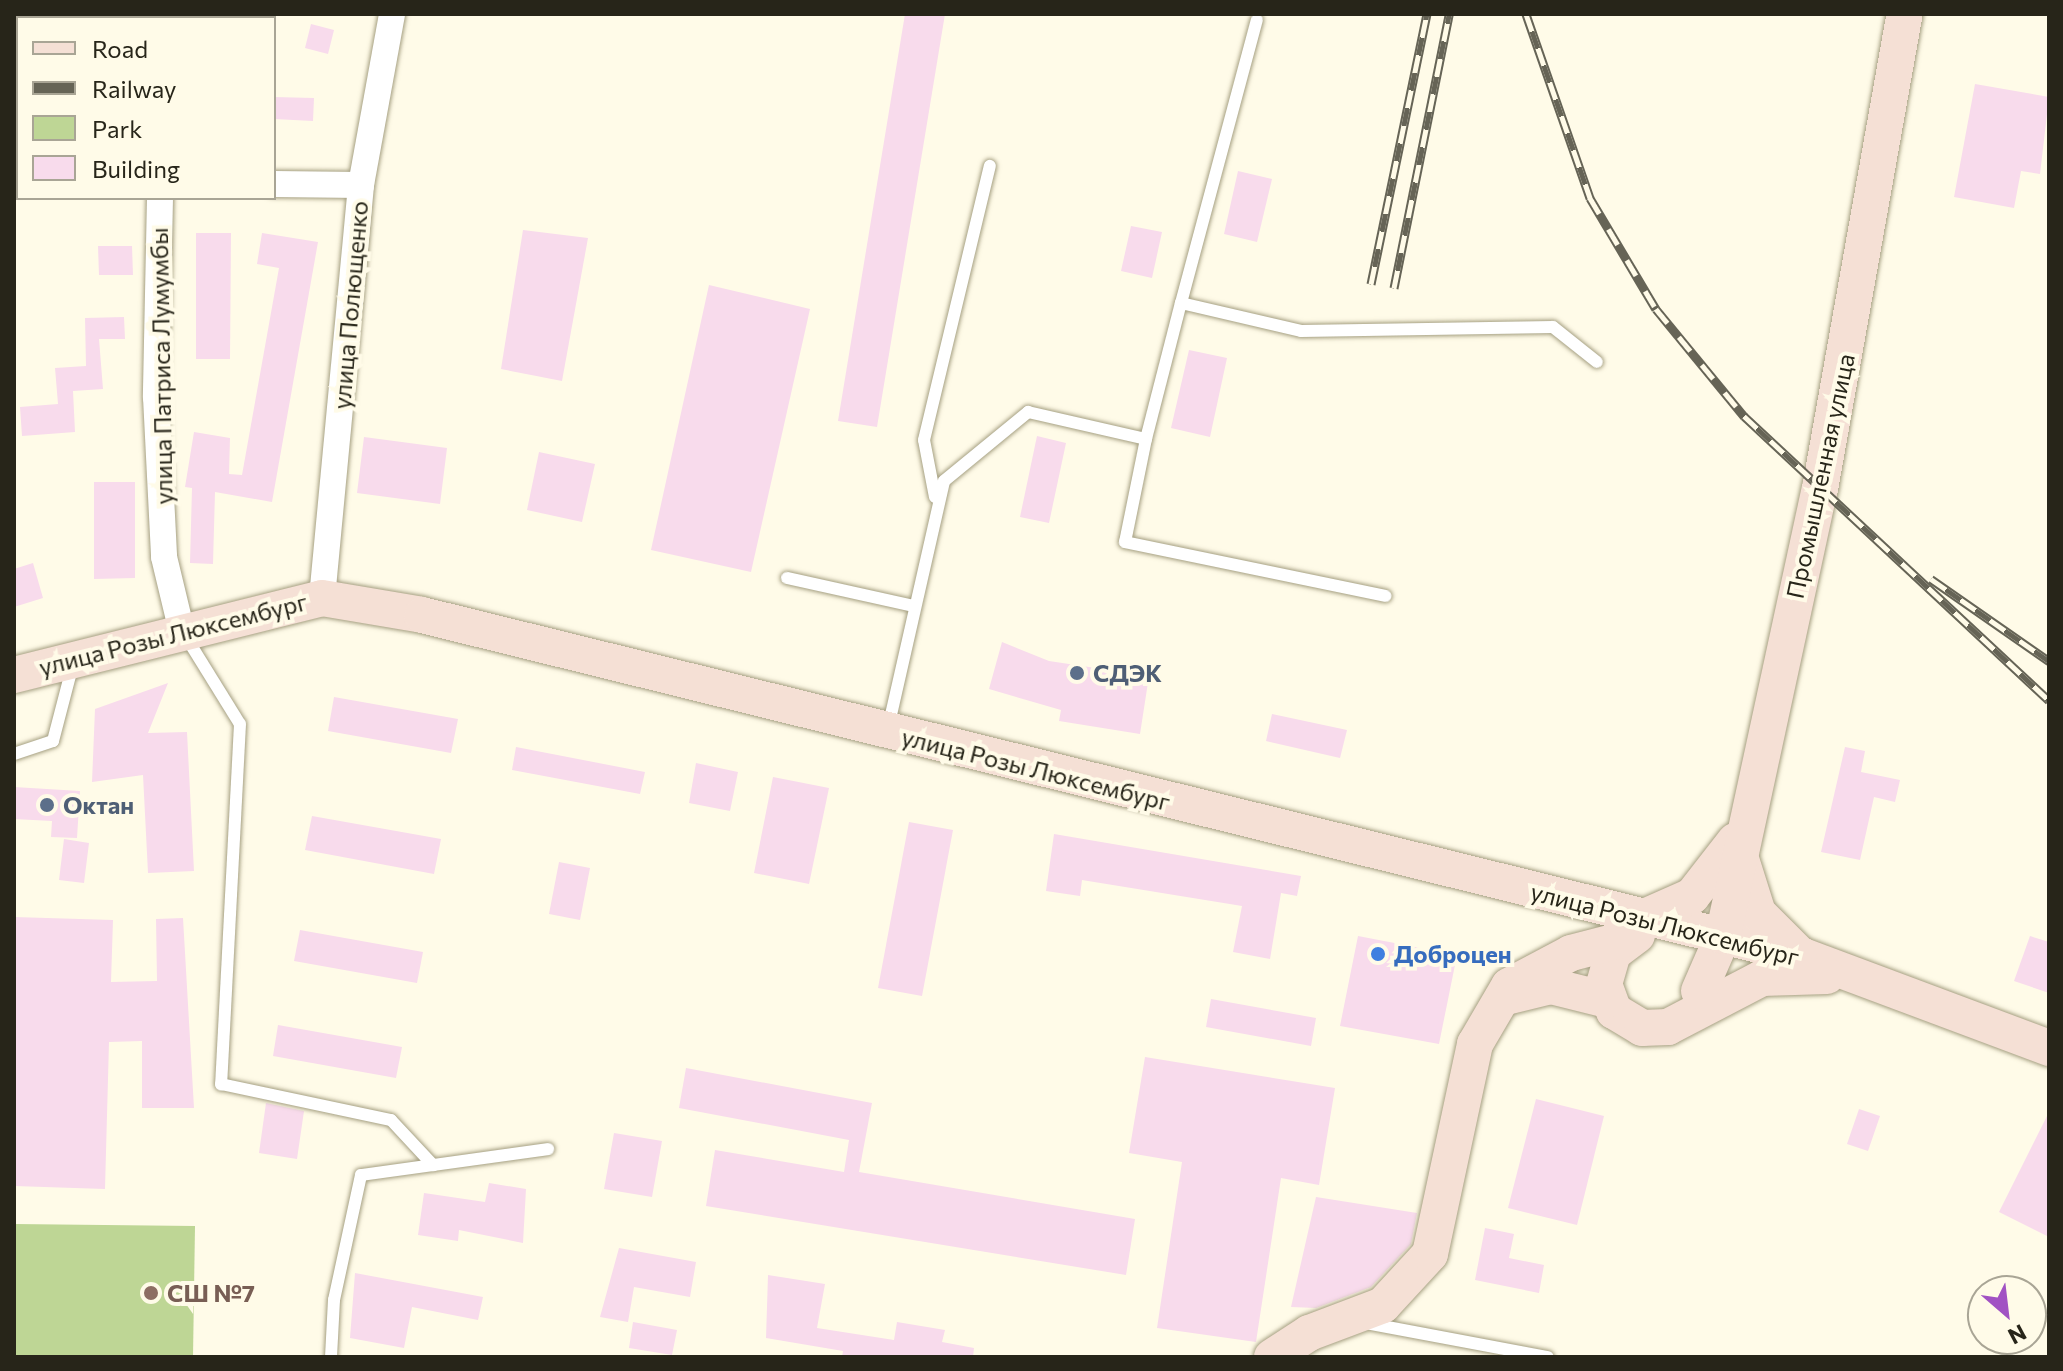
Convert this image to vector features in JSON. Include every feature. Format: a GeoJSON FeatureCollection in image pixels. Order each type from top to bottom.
{"type":"FeatureCollection","features":[{"type":"Feature","properties":{"kind":"main road","name":"Промышленная улица"},"geometry":{"type":"LineString","coordinates":[[1692,1004],[1723,936],[1739,842],[1820,489],[1905,14]]}},
{"type":"Feature","properties":{"kind":"main road","name":"улица Розы Люксембург"},"geometry":{"type":"LineString","coordinates":[[14,675],[181,628],[322,598],[422,615],[1503,885],[1641,926],[1723,936],[1803,956],[1849,977],[2049,1048]]}},
{"type":"Feature","properties":{"kind":"main road"},"geometry":{"type":"LineString","coordinates":[[1272,1357],[1309,1333],[1350,1320],[1398,1294],[1430,1254],[1475,1044],[1494,1004],[1527,972],[1641,926],[1676,907],[1706,883],[1739,842]]}},
{"type":"Feature","properties":{"kind":"main road"},"geometry":{"type":"LineString","coordinates":[[1739,842],[1765,923],[1803,956]]}},
{"type":"Feature","properties":{"kind":"main road"},"geometry":{"type":"LineString","coordinates":[[1503,885],[1567,926],[1586,948],[1606,995],[1642,1028],[1692,1004],[1762,978],[1849,977]]}},
{"type":"Feature","properties":{"kind":"main road"},"geometry":{"type":"LineString","coordinates":[[1641,926],[1677,940],[1696,961],[1692,1004]]}},
{"type":"Feature","properties":{"kind":"main road"},"geometry":{"type":"LineString","coordinates":[[1606,995],[1609,959],[1641,926]]}},
{"type":"Feature","properties":{"kind":"main road"},"geometry":{"type":"LineString","coordinates":[[1494,1004],[1540,985],[1606,995]]}},
{"type":"Feature","properties":{"kind":"street","name":"улица Полющенко"},"geometry":{"type":"LineString","coordinates":[[322,598],[361,185],[392,14]]}},
{"type":"Feature","properties":{"kind":"street"},"geometry":{"type":"LineString","coordinates":[[276,184],[361,185]]}},
{"type":"Feature","properties":{"kind":"street","name":"улица Патриса Лумумбы"},"geometry":{"type":"LineString","coordinates":[[160,200],[156,397],[164,557],[181,628]]}},
{"type":"Feature","properties":{"kind":"lane"},"geometry":{"type":"LineString","coordinates":[[1257,20],[1146,439],[1125,542],[1385,596]]}},
{"type":"Feature","properties":{"kind":"lane"},"geometry":{"type":"LineString","coordinates":[[887,731],[935,497],[924,440],[990,166]]}},
{"type":"Feature","properties":{"kind":"lane"},"geometry":{"type":"LineString","coordinates":[[1181,303],[1301,331],[1553,327],[1597,362]]}},
{"type":"Feature","properties":{"kind":"lane"},"geometry":{"type":"LineString","coordinates":[[935,497],[1010,419],[1028,412],[1146,439]]}},
{"type":"Feature","properties":{"kind":"lane"},"geometry":{"type":"LineString","coordinates":[[787,578],[913,606]]}},
{"type":"Feature","properties":{"kind":"lane"},"geometry":{"type":"LineString","coordinates":[[181,628],[240,724],[221,1084],[391,1120],[433,1165]]}},
{"type":"Feature","properties":{"kind":"lane"},"geometry":{"type":"LineString","coordinates":[[14,754],[53,741],[75,656]]}},
{"type":"Feature","properties":{"kind":"lane"},"geometry":{"type":"LineString","coordinates":[[331,1357],[334,1300],[361,1175],[548,1149]]}},
{"type":"Feature","properties":{"kind":"lane"},"geometry":{"type":"LineString","coordinates":[[1350,1320],[1548,1357]]}},
{"type":"Feature","properties":{"kind":"green space","name":"СШ №7"},"geometry":{"type":"Polygon","coordinates":[[[14,1224],[195,1226],[193,1357],[14,1357],[14,1224]]]}},
{"type":"Feature","properties":{"kind":"building"},"geometry":{"type":"Polygon","coordinates":[[[905,14],[945,14],[877,427],[838,421],[905,14]]]}},
{"type":"Feature","properties":{"kind":"building"},"geometry":{"type":"Polygon","coordinates":[[[311,24],[334,30],[328,54],[305,48],[311,24]]]}},
{"type":"Feature","properties":{"kind":"building"},"geometry":{"type":"Polygon","coordinates":[[[1975,84],[2049,97],[2040,174],[2021,171],[2014,208],[1954,197],[1975,84]]]}},
{"type":"Feature","properties":{"kind":"building"},"geometry":{"type":"Polygon","coordinates":[[[276,97],[314,98],[313,121],[276,119],[276,97]]]}},
{"type":"Feature","properties":{"kind":"building"},"geometry":{"type":"Polygon","coordinates":[[[1238,171],[1272,179],[1257,242],[1224,234],[1238,171]]]}},
{"type":"Feature","properties":{"kind":"building"},"geometry":{"type":"Polygon","coordinates":[[[1131,226],[1162,232],[1152,278],[1121,271],[1131,226]]]}},
{"type":"Feature","properties":{"kind":"building"},"geometry":{"type":"Polygon","coordinates":[[[523,230],[588,238],[562,381],[501,369],[523,230]]]}},
{"type":"Feature","properties":{"kind":"building"},"geometry":{"type":"Polygon","coordinates":[[[196,233],[231,233],[230,359],[196,359],[196,233]]]}},
{"type":"Feature","properties":{"kind":"building"},"geometry":{"type":"Polygon","coordinates":[[[262,233],[318,242],[272,502],[215,492],[213,564],[190,563],[192,488],[185,487],[194,432],[230,438],[229,474],[242,475],[279,268],[257,264],[262,233]]]}},
{"type":"Feature","properties":{"kind":"building"},"geometry":{"type":"Polygon","coordinates":[[[98,246],[132,246],[133,275],[99,275],[98,246]]]}},
{"type":"Feature","properties":{"kind":"building"},"geometry":{"type":"Polygon","coordinates":[[[709,285],[810,309],[751,572],[651,550],[709,285]]]}},
{"type":"Feature","properties":{"kind":"building"},"geometry":{"type":"Polygon","coordinates":[[[124,317],[125,339],[99,339],[103,389],[73,391],[75,432],[22,436],[20,407],[58,404],[55,368],[86,366],[85,318],[124,317]]]}},
{"type":"Feature","properties":{"kind":"building"},"geometry":{"type":"Polygon","coordinates":[[[1189,350],[1227,358],[1210,437],[1171,428],[1189,350]]]}},
{"type":"Feature","properties":{"kind":"building"},"geometry":{"type":"Polygon","coordinates":[[[1037,436],[1066,443],[1049,523],[1020,517],[1037,436]]]}},
{"type":"Feature","properties":{"kind":"building"},"geometry":{"type":"Polygon","coordinates":[[[364,437],[447,448],[440,504],[357,493],[364,437]]]}},
{"type":"Feature","properties":{"kind":"building"},"geometry":{"type":"Polygon","coordinates":[[[539,452],[595,464],[582,522],[527,510],[539,452]]]}},
{"type":"Feature","properties":{"kind":"building"},"geometry":{"type":"Polygon","coordinates":[[[94,482],[135,482],[135,578],[94,579],[94,482]]]}},
{"type":"Feature","properties":{"kind":"building"},"geometry":{"type":"Polygon","coordinates":[[[33,563],[43,598],[14,607],[14,569],[33,563]]]}},
{"type":"Feature","properties":{"kind":"building"},"geometry":{"type":"Polygon","coordinates":[[[1002,642],[1049,661],[1149,676],[1140,734],[1059,721],[1061,710],[989,689],[1002,642]]]}},
{"type":"Feature","properties":{"kind":"building"},"geometry":{"type":"Polygon","coordinates":[[[168,683],[148,733],[187,732],[194,871],[148,873],[143,775],[92,782],[95,709],[168,683]]]}},
{"type":"Feature","properties":{"kind":"building"},"geometry":{"type":"Polygon","coordinates":[[[334,697],[458,719],[451,753],[328,731],[334,697]]]}},
{"type":"Feature","properties":{"kind":"building"},"geometry":{"type":"Polygon","coordinates":[[[1272,714],[1347,730],[1340,758],[1266,741],[1272,714]]]}},
{"type":"Feature","properties":{"kind":"building"},"geometry":{"type":"Polygon","coordinates":[[[516,747],[645,772],[640,794],[512,770],[516,747]]]}},
{"type":"Feature","properties":{"kind":"building"},"geometry":{"type":"Polygon","coordinates":[[[1845,747],[1865,751],[1861,772],[1900,780],[1895,802],[1874,797],[1860,860],[1821,852],[1845,747]]]}},
{"type":"Feature","properties":{"kind":"building"},"geometry":{"type":"Polygon","coordinates":[[[696,763],[738,772],[730,811],[689,803],[696,763]]]}},
{"type":"Feature","properties":{"kind":"building"},"geometry":{"type":"Polygon","coordinates":[[[773,777],[829,788],[809,884],[754,873],[773,777]]]}},
{"type":"Feature","properties":{"kind":"building","name":"Октан"},"geometry":{"type":"Polygon","coordinates":[[[14,787],[80,791],[77,838],[51,837],[52,821],[14,819],[14,787]]]}},
{"type":"Feature","properties":{"kind":"building"},"geometry":{"type":"Polygon","coordinates":[[[312,816],[441,839],[434,874],[305,850],[312,816]]]}},
{"type":"Feature","properties":{"kind":"building"},"geometry":{"type":"Polygon","coordinates":[[[909,822],[953,830],[922,996],[878,988],[909,822]]]}},
{"type":"Feature","properties":{"kind":"building"},"geometry":{"type":"Polygon","coordinates":[[[1054,834],[1301,876],[1297,896],[1281,893],[1270,959],[1233,952],[1242,906],[1082,880],[1080,896],[1046,891],[1054,834]]]}},
{"type":"Feature","properties":{"kind":"building"},"geometry":{"type":"Polygon","coordinates":[[[64,839],[89,843],[84,883],[59,880],[64,839]]]}},
{"type":"Feature","properties":{"kind":"building"},"geometry":{"type":"Polygon","coordinates":[[[559,862],[590,868],[580,920],[549,914],[559,862]]]}},
{"type":"Feature","properties":{"kind":"building"},"geometry":{"type":"Polygon","coordinates":[[[14,917],[113,920],[111,982],[157,981],[156,919],[183,918],[194,1108],[142,1108],[142,1041],[109,1042],[105,1189],[14,1186],[14,917]]]}},
{"type":"Feature","properties":{"kind":"building"},"geometry":{"type":"Polygon","coordinates":[[[300,930],[423,952],[417,983],[294,961],[300,930]]]}},
{"type":"Feature","properties":{"kind":"building"},"geometry":{"type":"Polygon","coordinates":[[[1358,936],[1457,955],[1439,1044],[1340,1026],[1358,936]]]}},
{"type":"Feature","properties":{"kind":"building"},"geometry":{"type":"Polygon","coordinates":[[[2030,936],[2049,942],[2049,993],[2014,981],[2030,936]]]}},
{"type":"Feature","properties":{"kind":"building"},"geometry":{"type":"Polygon","coordinates":[[[1211,999],[1316,1018],[1311,1046],[1206,1027],[1211,999]]]}},
{"type":"Feature","properties":{"kind":"building"},"geometry":{"type":"Polygon","coordinates":[[[278,1025],[402,1047],[396,1078],[273,1056],[278,1025]]]}},
{"type":"Feature","properties":{"kind":"building"},"geometry":{"type":"Polygon","coordinates":[[[1145,1057],[1335,1088],[1319,1185],[1281,1178],[1256,1342],[1157,1328],[1182,1162],[1129,1153],[1145,1057]]]}},
{"type":"Feature","properties":{"kind":"building"},"geometry":{"type":"Polygon","coordinates":[[[686,1068],[872,1103],[859,1172],[1135,1219],[1126,1275],[706,1206],[715,1150],[844,1172],[849,1140],[679,1108],[686,1068]]]}},
{"type":"Feature","properties":{"kind":"building"},"geometry":{"type":"Polygon","coordinates":[[[1536,1099],[1604,1116],[1577,1225],[1508,1208],[1536,1099]]]}},
{"type":"Feature","properties":{"kind":"building"},"geometry":{"type":"Polygon","coordinates":[[[266,1103],[304,1111],[297,1159],[259,1153],[266,1103]]]}},
{"type":"Feature","properties":{"kind":"building"},"geometry":{"type":"Polygon","coordinates":[[[1859,1109],[1880,1116],[1868,1151],[1847,1144],[1859,1109]]]}},
{"type":"Feature","properties":{"kind":"building"},"geometry":{"type":"Polygon","coordinates":[[[2049,1112],[2049,1237],[1999,1212],[2049,1112]]]}},
{"type":"Feature","properties":{"kind":"building"},"geometry":{"type":"Polygon","coordinates":[[[614,1133],[662,1141],[652,1197],[604,1189],[614,1133]]]}},
{"type":"Feature","properties":{"kind":"building"},"geometry":{"type":"Polygon","coordinates":[[[489,1183],[526,1189],[523,1243],[459,1230],[458,1241],[418,1235],[424,1193],[485,1202],[489,1183]]]}},
{"type":"Feature","properties":{"kind":"building"},"geometry":{"type":"Polygon","coordinates":[[[1316,1197],[1417,1213],[1411,1244],[1371,1287],[1316,1308],[1291,1307],[1316,1197]]]}},
{"type":"Feature","properties":{"kind":"building"},"geometry":{"type":"Polygon","coordinates":[[[1485,1228],[1514,1234],[1509,1258],[1544,1265],[1539,1293],[1475,1280],[1485,1228]]]}},
{"type":"Feature","properties":{"kind":"building"},"geometry":{"type":"Polygon","coordinates":[[[619,1248],[696,1262],[690,1297],[634,1287],[628,1322],[600,1317],[619,1248]]]}},
{"type":"Feature","properties":{"kind":"building"},"geometry":{"type":"Polygon","coordinates":[[[355,1273],[483,1297],[478,1320],[412,1307],[404,1348],[350,1338],[355,1273]]]}},
{"type":"Feature","properties":{"kind":"building"},"geometry":{"type":"Polygon","coordinates":[[[768,1275],[825,1284],[817,1328],[894,1340],[897,1322],[945,1330],[942,1342],[974,1348],[973,1357],[842,1357],[843,1351],[766,1338],[768,1275]]]}},
{"type":"Feature","properties":{"kind":"building"},"geometry":{"type":"Polygon","coordinates":[[[633,1322],[677,1330],[672,1355],[629,1348],[633,1322]]]}},
{"type":"Feature","properties":{"kind":"railway"},"geometry":{"type":"LineString","coordinates":[[1371,284],[1427,14]]}},
{"type":"Feature","properties":{"kind":"railway"},"geometry":{"type":"LineString","coordinates":[[1394,288],[1449,14]]}},
{"type":"Feature","properties":{"kind":"railway"},"geometry":{"type":"LineString","coordinates":[[1526,14],[1590,198],[1656,309],[1744,416],[2049,700]]}},
{"type":"Feature","properties":{"kind":"railway"},"geometry":{"type":"LineString","coordinates":[[1931,579],[2049,661]]}},
{"type":"Feature","properties":{"kind":"place","name":"СДЭК"},"geometry":{"type":"Point","coordinates":[1077,673]}},
{"type":"Feature","properties":{"kind":"place","name":"Октан"},"geometry":{"type":"Point","coordinates":[47,805]}},
{"type":"Feature","properties":{"kind":"place","name":"Доброцен"},"geometry":{"type":"Point","coordinates":[1378,954]}},
{"type":"Feature","properties":{"kind":"place","name":"СШ №7"},"geometry":{"type":"Point","coordinates":[151,1293]}}]}
